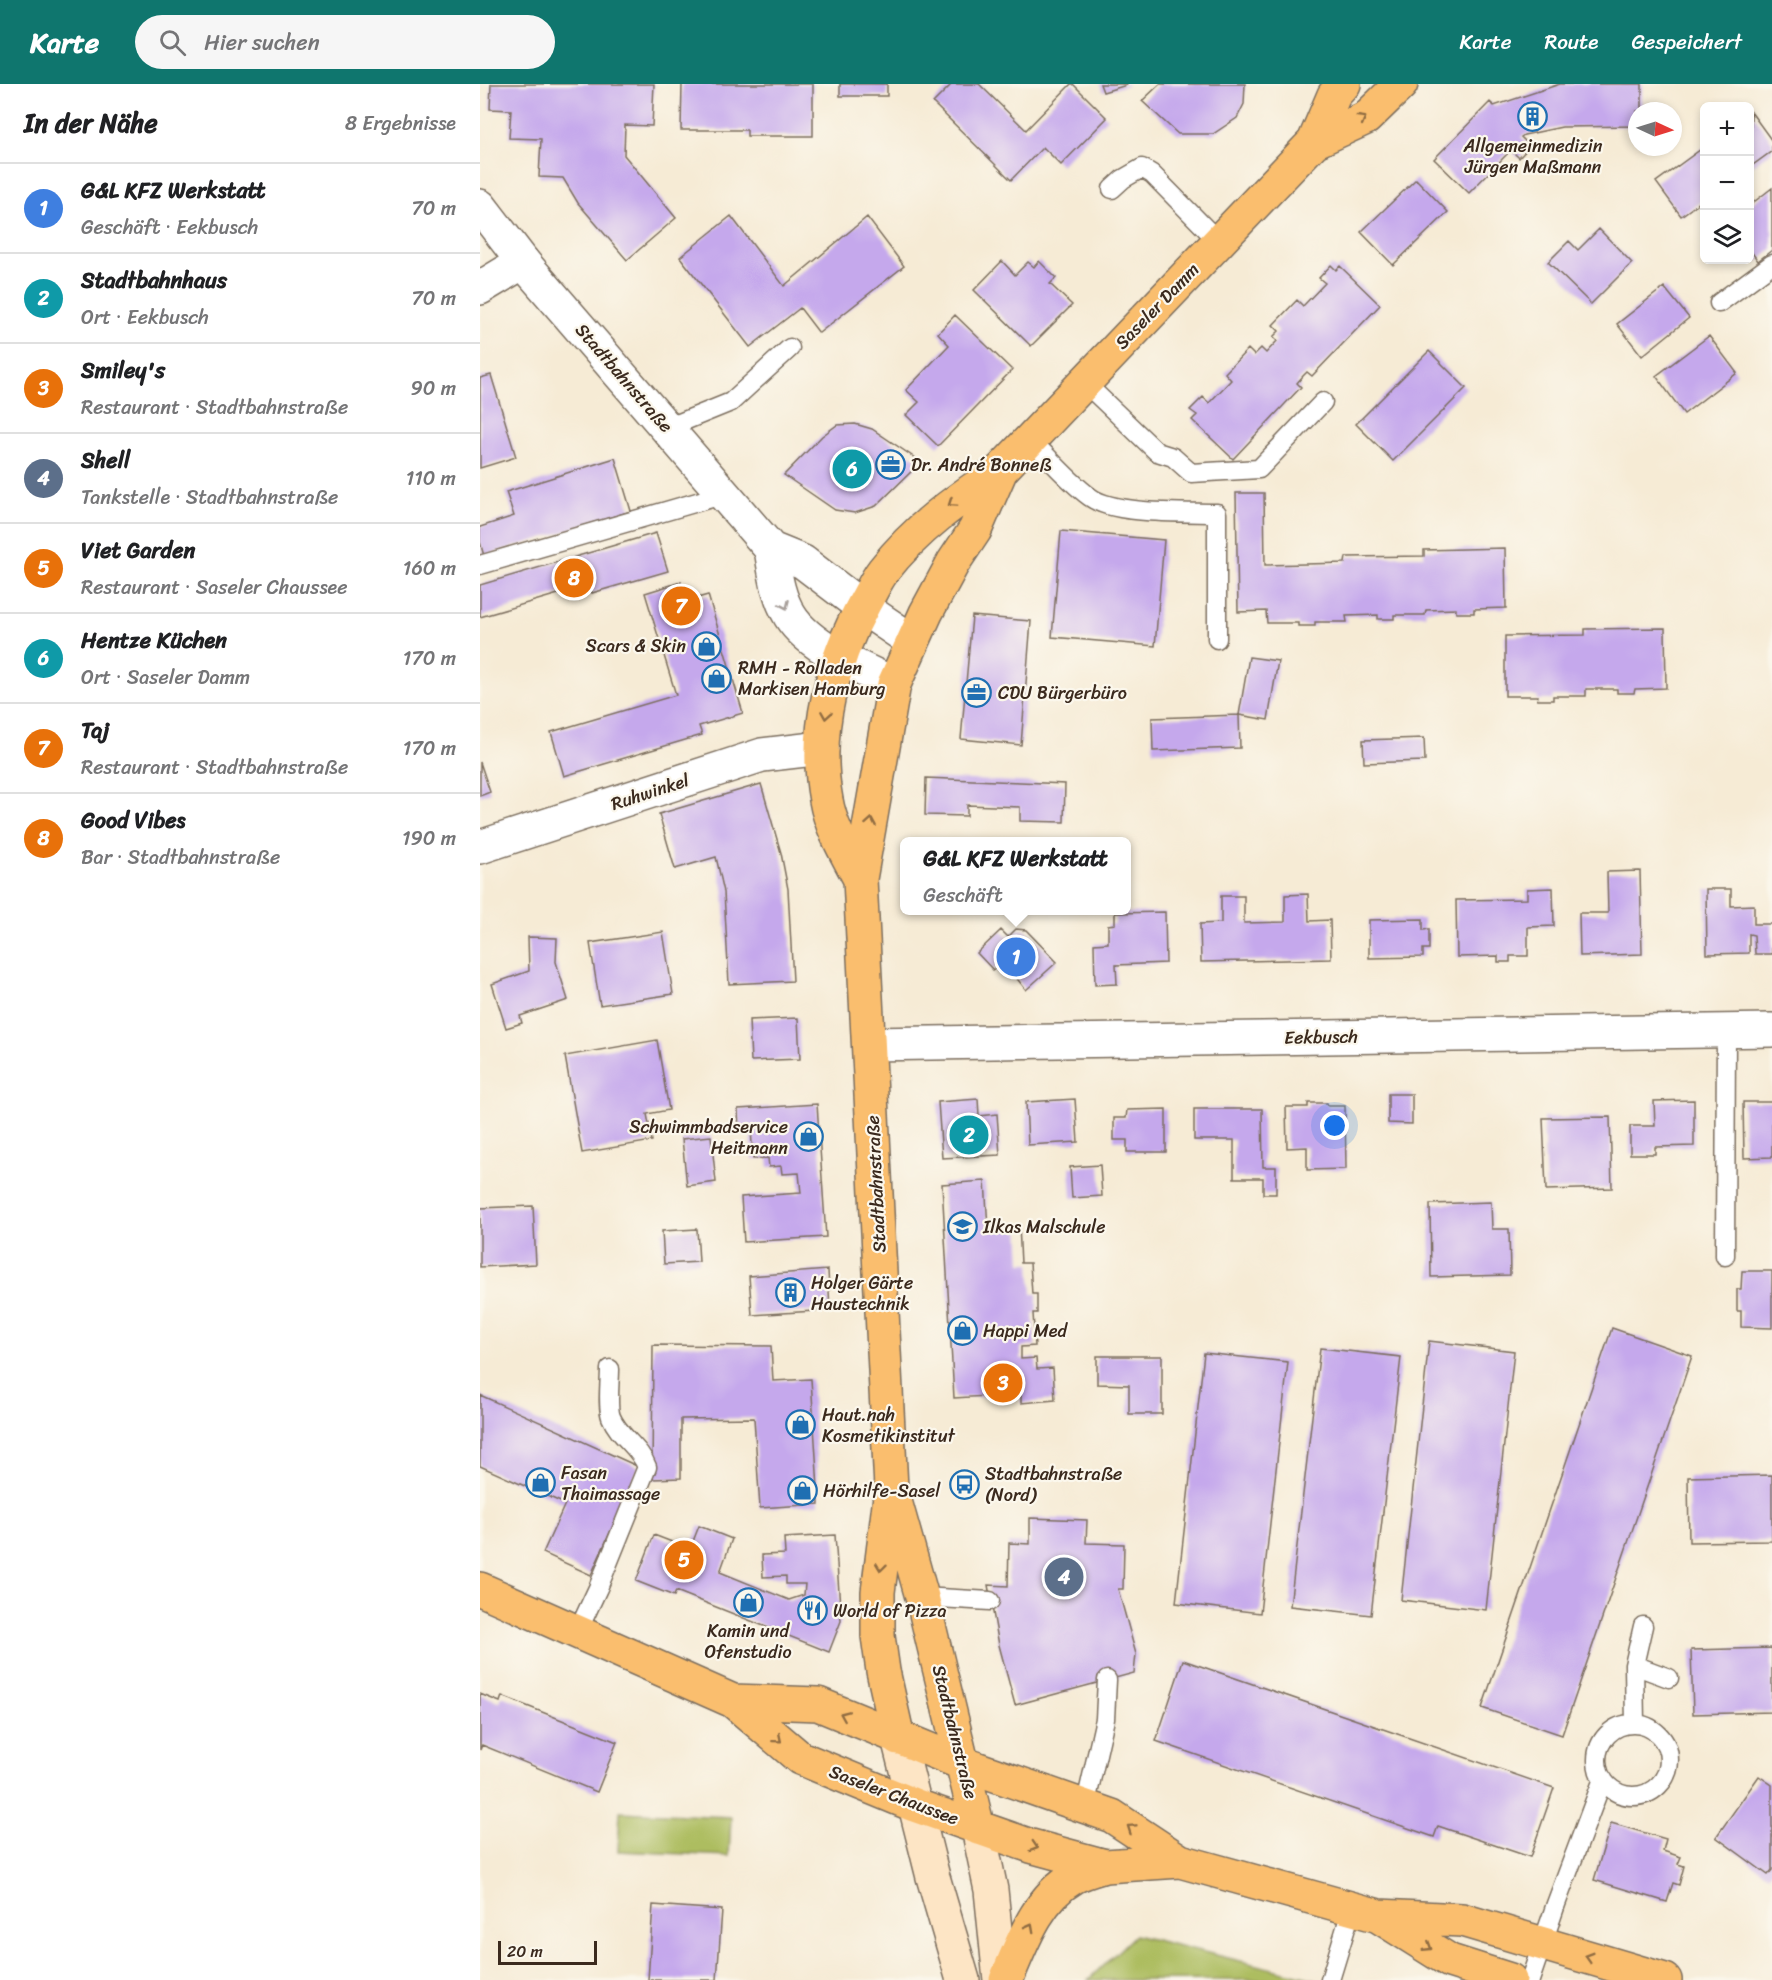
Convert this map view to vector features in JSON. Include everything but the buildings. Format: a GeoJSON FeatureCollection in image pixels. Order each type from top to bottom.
{"type":"FeatureCollection","features":[{"type":"Feature","properties":{"kind":"main road","name":"Saseler Damm"},"geometry":{"type":"LineString","coordinates":[[840,658],[851,629],[881,573],[942,510],[1001,470],[1314,142],[1334,95],[1344,84]]}},
{"type":"Feature","properties":{"kind":"main road","name":"Saseler Damm"},"geometry":{"type":"LineString","coordinates":[[1314,142],[1366,118],[1401,84]]}},
{"type":"Feature","properties":{"kind":"main road","name":"Saseler Damm"},"geometry":{"type":"LineString","coordinates":[[894,684],[912,641],[953,563],[975,530],[1001,470]]}},
{"type":"Feature","properties":{"kind":"main road","name":"Stadtbahnstraße"},"geometry":{"type":"LineString","coordinates":[[840,658],[830,690],[822,748],[826,801],[832,824],[860,879]]}},
{"type":"Feature","properties":{"kind":"main road","name":"Stadtbahnstraße"},"geometry":{"type":"LineString","coordinates":[[894,684],[860,879],[891,1488],[878,1592],[878,1636],[883,1671],[914,1805],[963,1980]]}},
{"type":"Feature","properties":{"kind":"main road","name":"Stadtbahnstraße"},"geometry":{"type":"LineString","coordinates":[[891,1488],[922,1597],[964,1764],[991,1890],[1000,1980]]}},
{"type":"Feature","properties":{"kind":"main road","name":"Saseler Chaussee"},"geometry":{"type":"LineString","coordinates":[[480,1588],[733,1701],[800,1758],[914,1805],[1051,1853],[1105,1866],[1180,1861]]}},
{"type":"Feature","properties":{"kind":"main road","name":"Saseler Chaussee"},"geometry":{"type":"LineString","coordinates":[[733,1701],[818,1704],[964,1764],[1112,1816],[1180,1861],[1365,1912],[1462,1920],[1665,1980]]}},
{"type":"Feature","properties":{"kind":"main road"},"geometry":{"type":"LineString","coordinates":[[1006,1980],[1033,1922],[1052,1894],[1077,1875],[1105,1866]]}},
{"type":"Feature","properties":{"kind":"main road","name":"Saseler Chaussee"},"geometry":{"type":"LineString","coordinates":[[1365,1912],[1450,1961],[1510,1980]]}},
{"type":"Feature","properties":{"kind":"street","name":"Stadtbahnstraße"},"geometry":{"type":"LineString","coordinates":[[480,206],[523,262],[771,549],[803,562],[862,607],[912,641]]}},
{"type":"Feature","properties":{"kind":"street"},"geometry":{"type":"LineString","coordinates":[[480,288],[523,262]]}},
{"type":"Feature","properties":{"kind":"street"},"geometry":{"type":"LineString","coordinates":[[771,549],[777,586],[790,617],[805,632],[840,658],[894,684]]}},
{"type":"Feature","properties":{"kind":"street","name":"Ruhwinkel"},"geometry":{"type":"LineString","coordinates":[[480,847],[762,755],[822,748]]}},
{"type":"Feature","properties":{"kind":"street","name":"Eekbusch"},"geometry":{"type":"LineString","coordinates":[[869,1044],[1772,1030]]}},
{"type":"Feature","properties":{"kind":"lane"},"geometry":{"type":"LineString","coordinates":[[1112,189],[1123,178],[1142,168],[1152,174],[1219,242]]}},
{"type":"Feature","properties":{"kind":"lane"},"geometry":{"type":"LineString","coordinates":[[1719,303],[1772,264]]}},
{"type":"Feature","properties":{"kind":"lane"},"geometry":{"type":"LineString","coordinates":[[668,428],[731,402],[790,348]]}},
{"type":"Feature","properties":{"kind":"lane"},"geometry":{"type":"LineString","coordinates":[[1084,382],[1157,452],[1173,457],[1191,473],[1259,470],[1323,402]]}},
{"type":"Feature","properties":{"kind":"lane"},"geometry":{"type":"LineString","coordinates":[[1030,439],[1090,498],[1103,505],[1133,509],[1217,513],[1217,639]]}},
{"type":"Feature","properties":{"kind":"lane"},"geometry":{"type":"LineString","coordinates":[[480,565],[724,494]]}},
{"type":"Feature","properties":{"kind":"lane"},"geometry":{"type":"LineString","coordinates":[[1725,1256],[1726,1031]]}},
{"type":"Feature","properties":{"kind":"lane"},"geometry":{"type":"LineString","coordinates":[[577,1633],[598,1588],[647,1467],[644,1456],[623,1435],[610,1416],[610,1369]]}},
{"type":"Feature","properties":{"kind":"lane"},"geometry":{"type":"LineString","coordinates":[[922,1597],[990,1601]]}},
{"type":"Feature","properties":{"kind":"lane"},"geometry":{"type":"LineString","coordinates":[[1635,1724],[1634,1665],[1643,1626]]}},
{"type":"Feature","properties":{"kind":"lane"},"geometry":{"type":"LineString","coordinates":[[1634,1665],[1669,1678]]}},
{"type":"Feature","properties":{"kind":"lane"},"geometry":{"type":"LineString","coordinates":[[1085,1807],[1105,1719],[1107,1680]]}},
{"type":"Feature","properties":{"kind":"lane"},"geometry":{"type":"LineString","coordinates":[[1635,1724],[1652,1729],[1659,1735],[1669,1754],[1666,1775],[1651,1791],[1630,1796],[1619,1793],[1603,1779],[1598,1758],[1605,1737],[1624,1725],[1635,1724]]}},
{"type":"Feature","properties":{"kind":"lane"},"geometry":{"type":"LineString","coordinates":[[1530,1980],[1603,1779]]}},
{"type":"Feature","properties":{"kind":"lane"},"geometry":{"type":"LineString","coordinates":[[1330,1980],[1365,1912]]}},
{"type":"Feature","properties":{"kind":"green space"},"geometry":{"type":"Polygon","coordinates":[[[620,1812],[731,1817],[729,1856],[618,1851],[620,1812]]]}},
{"type":"Feature","properties":{"kind":"green space"},"geometry":{"type":"Polygon","coordinates":[[[1135,1935],[1317,1980],[1088,1980],[1135,1935]]]}},
{"type":"Feature","properties":{"kind":"place","name":"Allgemeinmedizin Jürgen Maßmann"},"geometry":{"type":"Point","coordinates":[1533,117]}},
{"type":"Feature","properties":{"kind":"place","name":"Dr. André Bonneß"},"geometry":{"type":"Point","coordinates":[890,465]}},
{"type":"Feature","properties":{"kind":"place","name":"Hentze Küchen"},"geometry":{"type":"Point","coordinates":[852,469]}},
{"type":"Feature","properties":{"kind":"place","name":"Good Vibes"},"geometry":{"type":"Point","coordinates":[574,578]}},
{"type":"Feature","properties":{"kind":"place","name":"Taj"},"geometry":{"type":"Point","coordinates":[681,606]}},
{"type":"Feature","properties":{"kind":"place","name":"Scars & Skin"},"geometry":{"type":"Point","coordinates":[707,646]}},
{"type":"Feature","properties":{"kind":"place","name":"RMH - Rolladen Markisen Hamburg"},"geometry":{"type":"Point","coordinates":[717,678]}},
{"type":"Feature","properties":{"kind":"place","name":"CDU Bürgerbüro"},"geometry":{"type":"Point","coordinates":[977,693]}},
{"type":"Feature","properties":{"kind":"place","name":"G&L KFZ Werkstatt"},"geometry":{"type":"Point","coordinates":[1016,957]}},
{"type":"Feature","properties":{"kind":"place","name":"Stadtbahnhaus"},"geometry":{"type":"Point","coordinates":[969,1135]}},
{"type":"Feature","properties":{"kind":"place","name":"Schwimmbadservice Heitmann"},"geometry":{"type":"Point","coordinates":[809,1137]}},
{"type":"Feature","properties":{"kind":"place","name":"Ilkas Malschule"},"geometry":{"type":"Point","coordinates":[962,1227]}},
{"type":"Feature","properties":{"kind":"place","name":"Holger Gärte Haustechnik"},"geometry":{"type":"Point","coordinates":[790,1293]}},
{"type":"Feature","properties":{"kind":"place","name":"Happi Med"},"geometry":{"type":"Point","coordinates":[962,1331]}},
{"type":"Feature","properties":{"kind":"place","name":"Smiley's"},"geometry":{"type":"Point","coordinates":[1003,1383]}},
{"type":"Feature","properties":{"kind":"place","name":"Haut.nah Kosmetikinstitut"},"geometry":{"type":"Point","coordinates":[801,1425]}},
{"type":"Feature","properties":{"kind":"place","name":"Fasan Thaimassage"},"geometry":{"type":"Point","coordinates":[540,1483]}},
{"type":"Feature","properties":{"kind":"place","name":"Stadtbahnstraße (Nord)"},"geometry":{"type":"Point","coordinates":[964,1484]}},
{"type":"Feature","properties":{"kind":"place","name":"Hörhilfe-Sasel"},"geometry":{"type":"Point","coordinates":[802,1491]}},
{"type":"Feature","properties":{"kind":"place","name":"Viet Garden"},"geometry":{"type":"Point","coordinates":[684,1560]}},
{"type":"Feature","properties":{"kind":"place","name":"Shell"},"geometry":{"type":"Point","coordinates":[1064,1577]}},
{"type":"Feature","properties":{"kind":"place","name":"Kamin und Ofenstudio"},"geometry":{"type":"Point","coordinates":[748,1602]}},
{"type":"Feature","properties":{"kind":"place","name":"World of Pizza"},"geometry":{"type":"Point","coordinates":[812,1611]}}]}
